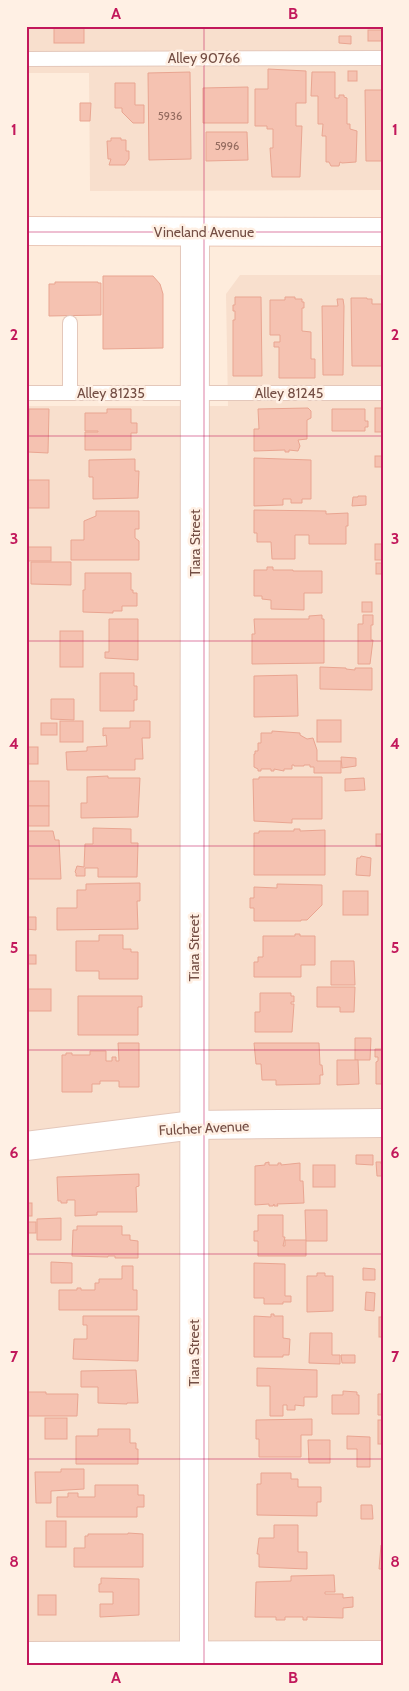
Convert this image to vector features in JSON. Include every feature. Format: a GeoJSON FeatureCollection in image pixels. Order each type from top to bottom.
{"type":"FeatureCollection","features":[{"type":"Feature","properties":{"kind":"street","name":"Vineland Avenue"},"geometry":{"type":"LineString","coordinates":[[26,231],[383,232]]}},
{"type":"Feature","properties":{"kind":"street","name":"Tiara Street"},"geometry":{"type":"LineString","coordinates":[[194,1660],[195,232]]}},
{"type":"Feature","properties":{"kind":"street","name":"Fulcher Avenue"},"geometry":{"type":"LineString","coordinates":[[26,1146],[194,1125],[383,1123]]}},
{"type":"Feature","properties":{"kind":"street"},"geometry":{"type":"LineString","coordinates":[[26,1656],[194,1660],[383,1655]]}},
{"type":"Feature","properties":{"kind":"lane","name":"Alley 90766"},"geometry":{"type":"LineString","coordinates":[[26,59],[383,58]]}},
{"type":"Feature","properties":{"kind":"lane"},"geometry":{"type":"LineString","coordinates":[[70,323],[70,393]]}},
{"type":"Feature","properties":{"kind":"lane","name":"Alley 81235"},"geometry":{"type":"LineString","coordinates":[[26,393],[195,393]]}},
{"type":"Feature","properties":{"kind":"lane","name":"Alley 81245"},"geometry":{"type":"LineString","coordinates":[[195,393],[383,394]]}},
{"type":"Feature","properties":{"kind":"lane"},"geometry":{"type":"LineString","coordinates":[[383,1655],[383,1665]]}},
{"type":"Feature","properties":{"kind":"shaded area"},"geometry":{"type":"Polygon","coordinates":[[[26,26],[383,26],[383,190],[90,191],[89,73],[26,73],[26,26]]]}},
{"type":"Feature","properties":{"kind":"shaded area"},"geometry":{"type":"Polygon","coordinates":[[[240,275],[383,275],[383,1665],[26,1665],[26,406],[228,406],[226,294],[240,275]]]}},
{"type":"Feature","properties":{"kind":"building"},"geometry":{"type":"Polygon","coordinates":[[[54,26],[84,26],[84,43],[54,43],[54,26]]]}},
{"type":"Feature","properties":{"kind":"building"},"geometry":{"type":"Polygon","coordinates":[[[368,30],[383,30],[383,41],[368,41],[368,30]]]}},
{"type":"Feature","properties":{"kind":"building"},"geometry":{"type":"Polygon","coordinates":[[[339,36],[351,36],[351,44],[339,43],[339,36]]]}},
{"type":"Feature","properties":{"kind":"building"},"geometry":{"type":"Polygon","coordinates":[[[268,69],[306,71],[306,103],[296,103],[296,126],[302,126],[300,177],[272,177],[270,148],[273,148],[273,129],[267,129],[267,126],[255,126],[255,89],[268,89],[268,69]]]}},
{"type":"Feature","properties":{"kind":"building"},"geometry":{"type":"Polygon","coordinates":[[[348,71],[357,71],[357,81],[348,81],[348,71]]]}},
{"type":"Feature","properties":{"kind":"building"},"geometry":{"type":"Polygon","coordinates":[[[190,72],[191,159],[149,160],[148,73],[190,72]]]}},
{"type":"Feature","properties":{"kind":"building"},"geometry":{"type":"Polygon","coordinates":[[[312,72],[335,72],[335,98],[339,98],[339,95],[344,95],[347,98],[347,124],[350,124],[350,129],[357,131],[356,162],[340,162],[339,166],[331,166],[329,162],[326,162],[326,136],[322,136],[323,124],[318,124],[318,96],[311,96],[312,72]]]}},
{"type":"Feature","properties":{"kind":"building"},"geometry":{"type":"Polygon","coordinates":[[[115,83],[135,83],[135,105],[144,105],[144,123],[133,123],[122,112],[122,108],[115,108],[115,83]]]}},
{"type":"Feature","properties":{"kind":"building"},"geometry":{"type":"Polygon","coordinates":[[[248,87],[248,123],[203,123],[203,88],[248,87]]]}},
{"type":"Feature","properties":{"kind":"building"},"geometry":{"type":"Polygon","coordinates":[[[365,90],[383,90],[383,161],[366,161],[365,90]]]}},
{"type":"Feature","properties":{"kind":"building"},"geometry":{"type":"Polygon","coordinates":[[[80,103],[91,103],[90,121],[80,121],[80,103]]]}},
{"type":"Feature","properties":{"kind":"building"},"geometry":{"type":"Polygon","coordinates":[[[206,132],[247,132],[248,160],[206,161],[206,132]]]}},
{"type":"Feature","properties":{"kind":"building"},"geometry":{"type":"Polygon","coordinates":[[[111,138],[126,140],[126,151],[129,151],[129,159],[125,165],[109,165],[111,159],[108,159],[107,141],[111,141],[111,138]]]}},
{"type":"Feature","properties":{"kind":"building"},"geometry":{"type":"Polygon","coordinates":[[[103,276],[153,276],[160,284],[163,294],[163,348],[103,349],[103,276]]]}},
{"type":"Feature","properties":{"kind":"building"},"geometry":{"type":"Polygon","coordinates":[[[55,282],[101,283],[101,315],[49,316],[49,284],[55,284],[55,282]]]}},
{"type":"Feature","properties":{"kind":"building"},"geometry":{"type":"Polygon","coordinates":[[[235,297],[261,297],[262,376],[233,376],[233,320],[235,320],[235,311],[233,311],[233,305],[235,305],[235,297]]]}},
{"type":"Feature","properties":{"kind":"building"},"geometry":{"type":"Polygon","coordinates":[[[285,297],[295,297],[295,299],[302,299],[302,302],[304,302],[304,308],[302,308],[302,331],[311,332],[311,359],[315,359],[315,378],[279,378],[279,347],[274,347],[274,342],[280,342],[280,335],[270,335],[270,300],[285,300],[285,297]]]}},
{"type":"Feature","properties":{"kind":"building"},"geometry":{"type":"Polygon","coordinates":[[[351,298],[367,298],[372,299],[372,304],[383,304],[383,366],[352,366],[351,298]]]}},
{"type":"Feature","properties":{"kind":"building"},"geometry":{"type":"Polygon","coordinates":[[[337,299],[343,299],[344,306],[343,375],[323,375],[322,306],[338,306],[337,299]]]}},
{"type":"Feature","properties":{"kind":"building"},"geometry":{"type":"Polygon","coordinates":[[[308,408],[311,411],[311,418],[307,420],[307,439],[298,440],[300,446],[298,451],[254,451],[254,429],[259,429],[258,409],[308,408]]]}},
{"type":"Feature","properties":{"kind":"building"},"geometry":{"type":"Polygon","coordinates":[[[375,408],[383,408],[383,432],[375,432],[375,408]]]}},
{"type":"Feature","properties":{"kind":"building"},"geometry":{"type":"Polygon","coordinates":[[[29,409],[49,409],[48,453],[28,452],[29,409]]]}},
{"type":"Feature","properties":{"kind":"building"},"geometry":{"type":"Polygon","coordinates":[[[107,409],[131,409],[131,423],[137,423],[137,433],[131,433],[131,450],[85,450],[85,432],[98,431],[85,431],[85,413],[107,413],[107,409]]]}},
{"type":"Feature","properties":{"kind":"building"},"geometry":{"type":"Polygon","coordinates":[[[332,409],[365,409],[365,421],[368,421],[368,427],[365,427],[365,431],[332,431],[332,409]]]}},
{"type":"Feature","properties":{"kind":"building"},"geometry":{"type":"Polygon","coordinates":[[[375,456],[383,456],[383,467],[375,467],[375,456]]]}},
{"type":"Feature","properties":{"kind":"building"},"geometry":{"type":"Polygon","coordinates":[[[254,458],[311,460],[311,499],[302,499],[302,503],[291,503],[291,499],[283,499],[283,505],[254,506],[254,458]]]}},
{"type":"Feature","properties":{"kind":"building"},"geometry":{"type":"Polygon","coordinates":[[[135,459],[135,471],[139,471],[138,498],[93,499],[93,477],[89,477],[89,460],[135,459]]]}},
{"type":"Feature","properties":{"kind":"building"},"geometry":{"type":"Polygon","coordinates":[[[26,480],[49,480],[49,508],[26,508],[26,480]]]}},
{"type":"Feature","properties":{"kind":"building"},"geometry":{"type":"Polygon","coordinates":[[[366,496],[366,505],[352,506],[353,497],[366,496]]]}},
{"type":"Feature","properties":{"kind":"building"},"geometry":{"type":"Polygon","coordinates":[[[254,510],[326,511],[326,514],[348,513],[346,544],[309,544],[309,535],[295,535],[295,559],[272,559],[271,542],[257,542],[257,533],[254,533],[254,510]]]}},
{"type":"Feature","properties":{"kind":"building"},"geometry":{"type":"Polygon","coordinates":[[[96,511],[139,511],[139,529],[135,529],[135,538],[139,541],[139,560],[71,560],[71,540],[84,540],[84,521],[96,516],[96,511]]]}},
{"type":"Feature","properties":{"kind":"building"},"geometry":{"type":"Polygon","coordinates":[[[375,544],[383,544],[383,560],[375,560],[375,544]]]}},
{"type":"Feature","properties":{"kind":"building"},"geometry":{"type":"Polygon","coordinates":[[[27,547],[51,547],[51,561],[27,561],[27,547]]]}},
{"type":"Feature","properties":{"kind":"building"},"geometry":{"type":"Polygon","coordinates":[[[31,562],[71,562],[71,585],[31,584],[31,562]]]}},
{"type":"Feature","properties":{"kind":"building"},"geometry":{"type":"Polygon","coordinates":[[[376,563],[383,563],[383,574],[376,574],[376,563]]]}},
{"type":"Feature","properties":{"kind":"building"},"geometry":{"type":"Polygon","coordinates":[[[267,567],[273,567],[273,570],[322,571],[322,593],[304,593],[304,610],[271,609],[271,600],[262,599],[262,596],[254,596],[254,570],[267,570],[267,567]]]}},
{"type":"Feature","properties":{"kind":"building"},"geometry":{"type":"Polygon","coordinates":[[[85,573],[131,573],[131,590],[133,590],[133,593],[137,593],[137,606],[122,606],[122,611],[113,611],[113,613],[83,612],[85,573]]]}},
{"type":"Feature","properties":{"kind":"building"},"geometry":{"type":"Polygon","coordinates":[[[362,602],[372,602],[372,612],[362,612],[362,602]]]}},
{"type":"Feature","properties":{"kind":"building"},"geometry":{"type":"Polygon","coordinates":[[[322,615],[322,619],[324,619],[324,663],[252,664],[252,634],[255,634],[254,619],[309,619],[309,616],[322,615]]]}},
{"type":"Feature","properties":{"kind":"building"},"geometry":{"type":"Polygon","coordinates":[[[363,615],[373,615],[371,640],[373,640],[370,664],[358,664],[358,624],[363,624],[363,615]]]}},
{"type":"Feature","properties":{"kind":"building"},"geometry":{"type":"Polygon","coordinates":[[[109,619],[138,619],[138,660],[105,658],[105,652],[109,652],[109,619]]]}},
{"type":"Feature","properties":{"kind":"building"},"geometry":{"type":"Polygon","coordinates":[[[60,631],[83,631],[83,667],[60,667],[60,631]]]}},
{"type":"Feature","properties":{"kind":"building"},"geometry":{"type":"Polygon","coordinates":[[[320,667],[355,670],[355,668],[372,668],[372,690],[320,689],[320,667]]]}},
{"type":"Feature","properties":{"kind":"building"},"geometry":{"type":"Polygon","coordinates":[[[100,673],[134,673],[134,686],[137,686],[137,700],[134,700],[134,711],[100,711],[100,673]]]}},
{"type":"Feature","properties":{"kind":"building"},"geometry":{"type":"Polygon","coordinates":[[[297,675],[298,716],[254,717],[254,676],[297,675]]]}},
{"type":"Feature","properties":{"kind":"building"},"geometry":{"type":"Polygon","coordinates":[[[51,699],[74,699],[74,720],[51,719],[51,699]]]}},
{"type":"Feature","properties":{"kind":"building"},"geometry":{"type":"Polygon","coordinates":[[[317,720],[341,720],[341,742],[317,742],[317,720]]]}},
{"type":"Feature","properties":{"kind":"building"},"geometry":{"type":"Polygon","coordinates":[[[60,721],[83,721],[83,742],[60,742],[60,721]]]}},
{"type":"Feature","properties":{"kind":"building"},"geometry":{"type":"Polygon","coordinates":[[[130,721],[150,721],[150,738],[142,738],[143,759],[135,759],[135,770],[67,770],[66,752],[87,751],[87,747],[107,746],[106,735],[103,736],[103,728],[130,728],[130,721]]]}},
{"type":"Feature","properties":{"kind":"building"},"geometry":{"type":"Polygon","coordinates":[[[41,723],[57,723],[57,735],[41,735],[41,723]]]}},
{"type":"Feature","properties":{"kind":"building"},"geometry":{"type":"Polygon","coordinates":[[[272,731],[300,733],[300,735],[307,739],[313,738],[317,750],[317,761],[341,761],[341,773],[314,773],[314,767],[310,767],[310,765],[292,765],[292,769],[284,769],[284,771],[261,769],[261,771],[258,771],[254,767],[254,754],[255,751],[258,751],[258,743],[261,743],[261,733],[272,733],[272,731]]]}},
{"type":"Feature","properties":{"kind":"building"},"geometry":{"type":"Polygon","coordinates":[[[26,747],[38,747],[38,764],[26,764],[26,747]]]}},
{"type":"Feature","properties":{"kind":"building"},"geometry":{"type":"Polygon","coordinates":[[[341,757],[356,758],[356,766],[342,768],[341,757]]]}},
{"type":"Feature","properties":{"kind":"building"},"geometry":{"type":"Polygon","coordinates":[[[108,776],[108,778],[140,778],[138,817],[81,818],[81,803],[87,803],[87,777],[108,776]]]}},
{"type":"Feature","properties":{"kind":"building"},"geometry":{"type":"Polygon","coordinates":[[[259,777],[322,777],[322,819],[292,819],[292,823],[254,821],[253,779],[259,779],[259,777]]]}},
{"type":"Feature","properties":{"kind":"building"},"geometry":{"type":"Polygon","coordinates":[[[364,778],[365,790],[345,791],[345,779],[364,778]]]}},
{"type":"Feature","properties":{"kind":"building"},"geometry":{"type":"Polygon","coordinates":[[[26,781],[49,781],[49,806],[26,806],[26,781]]]}},
{"type":"Feature","properties":{"kind":"building"},"geometry":{"type":"Polygon","coordinates":[[[27,806],[49,806],[49,826],[27,826],[27,806]]]}},
{"type":"Feature","properties":{"kind":"building"},"geometry":{"type":"Polygon","coordinates":[[[93,828],[131,829],[131,843],[138,843],[137,877],[98,877],[98,868],[85,868],[85,876],[76,876],[77,866],[84,867],[85,844],[93,844],[93,828]]]}},
{"type":"Feature","properties":{"kind":"building"},"geometry":{"type":"Polygon","coordinates":[[[294,829],[300,829],[300,831],[325,830],[325,875],[254,875],[254,833],[259,833],[259,831],[294,831],[294,829]]]}},
{"type":"Feature","properties":{"kind":"building"},"geometry":{"type":"Polygon","coordinates":[[[26,831],[53,831],[55,840],[59,840],[61,879],[26,879],[26,831]]]}},
{"type":"Feature","properties":{"kind":"building"},"geometry":{"type":"Polygon","coordinates":[[[376,834],[383,834],[383,846],[376,846],[376,834]]]}},
{"type":"Feature","properties":{"kind":"building"},"geometry":{"type":"Polygon","coordinates":[[[361,856],[371,858],[370,876],[356,875],[357,858],[361,856]]]}},
{"type":"Feature","properties":{"kind":"building"},"geometry":{"type":"Polygon","coordinates":[[[140,883],[140,901],[137,901],[138,929],[57,930],[57,908],[77,908],[77,890],[86,890],[86,884],[140,883]]]}},
{"type":"Feature","properties":{"kind":"building"},"geometry":{"type":"Polygon","coordinates":[[[277,884],[322,885],[322,905],[307,920],[254,921],[254,908],[250,908],[250,898],[254,898],[254,887],[277,888],[277,884]]]}},
{"type":"Feature","properties":{"kind":"building"},"geometry":{"type":"Polygon","coordinates":[[[343,891],[368,891],[368,915],[343,915],[343,891]]]}},
{"type":"Feature","properties":{"kind":"building"},"geometry":{"type":"Polygon","coordinates":[[[26,917],[36,917],[36,930],[26,929],[26,917]]]}},
{"type":"Feature","properties":{"kind":"building"},"geometry":{"type":"Polygon","coordinates":[[[295,934],[315,936],[315,965],[301,965],[301,977],[254,977],[254,962],[258,962],[258,957],[263,957],[263,936],[295,936],[295,934]]]}},
{"type":"Feature","properties":{"kind":"building"},"geometry":{"type":"Polygon","coordinates":[[[99,935],[123,935],[123,949],[131,949],[131,952],[138,952],[138,979],[99,979],[99,971],[76,971],[76,941],[99,941],[99,935]]]}},
{"type":"Feature","properties":{"kind":"building"},"geometry":{"type":"Polygon","coordinates":[[[27,955],[36,955],[36,964],[27,964],[27,955]]]}},
{"type":"Feature","properties":{"kind":"building"},"geometry":{"type":"Polygon","coordinates":[[[331,961],[354,961],[355,985],[331,985],[331,961]]]}},
{"type":"Feature","properties":{"kind":"building"},"geometry":{"type":"Polygon","coordinates":[[[317,987],[355,987],[354,1012],[340,1012],[340,1007],[317,1007],[317,987]]]}},
{"type":"Feature","properties":{"kind":"building"},"geometry":{"type":"Polygon","coordinates":[[[26,989],[51,989],[51,1011],[26,1011],[26,989]]]}},
{"type":"Feature","properties":{"kind":"building"},"geometry":{"type":"Polygon","coordinates":[[[260,993],[291,993],[291,996],[294,996],[294,1002],[291,1002],[291,1004],[294,1004],[292,1032],[255,1032],[255,1012],[260,1012],[260,993]]]}},
{"type":"Feature","properties":{"kind":"building"},"geometry":{"type":"Polygon","coordinates":[[[78,996],[142,996],[142,1007],[138,1007],[138,1035],[78,1035],[78,996]]]}},
{"type":"Feature","properties":{"kind":"building"},"geometry":{"type":"Polygon","coordinates":[[[355,1038],[371,1038],[370,1060],[355,1060],[355,1038]]]}},
{"type":"Feature","properties":{"kind":"building"},"geometry":{"type":"Polygon","coordinates":[[[118,1043],[139,1043],[139,1087],[119,1087],[119,1081],[100,1081],[100,1084],[92,1084],[92,1092],[62,1092],[62,1055],[72,1053],[72,1055],[90,1055],[90,1051],[106,1051],[106,1061],[112,1061],[112,1057],[116,1057],[116,1061],[119,1061],[118,1043]]]}},
{"type":"Feature","properties":{"kind":"building"},"geometry":{"type":"Polygon","coordinates":[[[254,1043],[319,1043],[320,1065],[322,1065],[323,1075],[320,1075],[320,1084],[276,1085],[276,1080],[262,1080],[261,1064],[256,1064],[254,1043]]]}},
{"type":"Feature","properties":{"kind":"building"},"geometry":{"type":"Polygon","coordinates":[[[375,1049],[383,1049],[383,1084],[376,1084],[376,1062],[378,1057],[375,1057],[375,1049]]]}},
{"type":"Feature","properties":{"kind":"building"},"geometry":{"type":"Polygon","coordinates":[[[337,1060],[358,1060],[359,1084],[337,1085],[337,1060]]]}},
{"type":"Feature","properties":{"kind":"building"},"geometry":{"type":"Polygon","coordinates":[[[356,1155],[373,1155],[373,1165],[356,1164],[356,1155]]]}},
{"type":"Feature","properties":{"kind":"building"},"geometry":{"type":"Polygon","coordinates":[[[269,1162],[269,1165],[300,1163],[300,1181],[303,1181],[304,1203],[277,1204],[278,1206],[274,1206],[274,1204],[273,1206],[269,1206],[269,1204],[255,1205],[255,1166],[265,1165],[265,1163],[269,1162]]]}},
{"type":"Feature","properties":{"kind":"building"},"geometry":{"type":"Polygon","coordinates":[[[376,1162],[383,1164],[383,1176],[377,1176],[376,1162]]]}},
{"type":"Feature","properties":{"kind":"building"},"geometry":{"type":"Polygon","coordinates":[[[313,1165],[335,1165],[335,1187],[313,1187],[313,1165]]]}},
{"type":"Feature","properties":{"kind":"building"},"geometry":{"type":"Polygon","coordinates":[[[139,1174],[139,1186],[136,1187],[137,1212],[97,1212],[97,1215],[75,1216],[75,1200],[67,1200],[67,1203],[58,1201],[57,1177],[139,1174]]]}},
{"type":"Feature","properties":{"kind":"building"},"geometry":{"type":"Polygon","coordinates":[[[26,1203],[32,1203],[32,1216],[26,1216],[26,1203]]]}},
{"type":"Feature","properties":{"kind":"building"},"geometry":{"type":"Polygon","coordinates":[[[305,1210],[327,1210],[327,1241],[306,1241],[305,1210]]]}},
{"type":"Feature","properties":{"kind":"building"},"geometry":{"type":"Polygon","coordinates":[[[258,1215],[283,1215],[283,1237],[285,1237],[283,1246],[285,1246],[285,1240],[306,1240],[306,1256],[258,1256],[258,1241],[254,1241],[254,1231],[258,1231],[258,1215]]]}},
{"type":"Feature","properties":{"kind":"building"},"geometry":{"type":"Polygon","coordinates":[[[61,1218],[61,1240],[37,1240],[37,1219],[61,1218]]]}},
{"type":"Feature","properties":{"kind":"building"},"geometry":{"type":"Polygon","coordinates":[[[27,1222],[36,1222],[36,1233],[27,1233],[27,1222]]]}},
{"type":"Feature","properties":{"kind":"building"},"geometry":{"type":"Polygon","coordinates":[[[77,1226],[122,1226],[122,1235],[130,1235],[130,1240],[138,1241],[138,1258],[72,1256],[73,1230],[77,1230],[77,1226]]]}},
{"type":"Feature","properties":{"kind":"building"},"geometry":{"type":"Polygon","coordinates":[[[51,1262],[72,1263],[72,1283],[51,1283],[51,1262]]]}},
{"type":"Feature","properties":{"kind":"building"},"geometry":{"type":"Polygon","coordinates":[[[254,1263],[285,1264],[285,1296],[291,1296],[291,1302],[264,1304],[264,1298],[254,1298],[254,1263]]]}},
{"type":"Feature","properties":{"kind":"building"},"geometry":{"type":"Polygon","coordinates":[[[122,1266],[133,1266],[133,1290],[137,1290],[137,1310],[59,1310],[59,1290],[77,1290],[77,1288],[81,1288],[81,1290],[95,1290],[95,1283],[99,1283],[99,1279],[122,1279],[122,1266]]]}},
{"type":"Feature","properties":{"kind":"building"},"geometry":{"type":"Polygon","coordinates":[[[363,1268],[375,1269],[375,1280],[363,1280],[363,1268]]]}},
{"type":"Feature","properties":{"kind":"building"},"geometry":{"type":"Polygon","coordinates":[[[317,1273],[333,1276],[333,1311],[307,1312],[307,1276],[317,1276],[317,1273]]]}},
{"type":"Feature","properties":{"kind":"building"},"geometry":{"type":"Polygon","coordinates":[[[366,1292],[375,1293],[374,1311],[365,1310],[366,1292]]]}},
{"type":"Feature","properties":{"kind":"building"},"geometry":{"type":"Polygon","coordinates":[[[271,1314],[283,1316],[283,1338],[290,1339],[289,1355],[283,1355],[283,1357],[254,1357],[254,1316],[271,1317],[271,1314]]]}},
{"type":"Feature","properties":{"kind":"building"},"geometry":{"type":"Polygon","coordinates":[[[83,1316],[139,1316],[138,1361],[73,1359],[74,1339],[87,1339],[87,1325],[83,1325],[83,1316]]]}},
{"type":"Feature","properties":{"kind":"building"},"geometry":{"type":"Polygon","coordinates":[[[379,1317],[383,1317],[383,1337],[379,1337],[379,1317]]]}},
{"type":"Feature","properties":{"kind":"building"},"geometry":{"type":"Polygon","coordinates":[[[310,1333],[332,1333],[332,1355],[340,1355],[340,1364],[309,1363],[310,1333]]]}},
{"type":"Feature","properties":{"kind":"building"},"geometry":{"type":"Polygon","coordinates":[[[341,1355],[355,1355],[355,1363],[342,1363],[341,1355]]]}},
{"type":"Feature","properties":{"kind":"building"},"geometry":{"type":"Polygon","coordinates":[[[257,1368],[317,1370],[317,1397],[304,1397],[304,1406],[295,1405],[295,1410],[287,1410],[287,1405],[283,1405],[283,1416],[270,1416],[270,1386],[257,1386],[257,1368]]]}},
{"type":"Feature","properties":{"kind":"building"},"geometry":{"type":"Polygon","coordinates":[[[136,1370],[138,1403],[98,1403],[98,1387],[81,1387],[81,1371],[136,1370]]]}},
{"type":"Feature","properties":{"kind":"building"},"geometry":{"type":"Polygon","coordinates":[[[343,1391],[357,1392],[357,1395],[359,1395],[359,1414],[332,1414],[332,1395],[343,1395],[343,1391]]]}},
{"type":"Feature","properties":{"kind":"building"},"geometry":{"type":"Polygon","coordinates":[[[26,1392],[78,1394],[77,1416],[26,1416],[26,1392]]]}},
{"type":"Feature","properties":{"kind":"building"},"geometry":{"type":"Polygon","coordinates":[[[382,1393],[383,1415],[378,1415],[378,1394],[382,1393]]]}},
{"type":"Feature","properties":{"kind":"building"},"geometry":{"type":"Polygon","coordinates":[[[45,1418],[67,1418],[67,1439],[45,1439],[45,1418]]]}},
{"type":"Feature","properties":{"kind":"building"},"geometry":{"type":"Polygon","coordinates":[[[312,1419],[312,1435],[301,1435],[301,1457],[259,1457],[259,1439],[256,1439],[256,1420],[312,1419]]]}},
{"type":"Feature","properties":{"kind":"building"},"geometry":{"type":"Polygon","coordinates":[[[378,1420],[383,1420],[383,1444],[378,1444],[378,1420]]]}},
{"type":"Feature","properties":{"kind":"building"},"geometry":{"type":"Polygon","coordinates":[[[98,1429],[130,1429],[130,1443],[136,1443],[136,1449],[138,1449],[138,1464],[76,1464],[76,1436],[98,1436],[98,1429]]]}},
{"type":"Feature","properties":{"kind":"building"},"geometry":{"type":"Polygon","coordinates":[[[347,1436],[370,1437],[370,1467],[357,1467],[357,1449],[347,1449],[347,1436]]]}},
{"type":"Feature","properties":{"kind":"building"},"geometry":{"type":"Polygon","coordinates":[[[308,1440],[330,1440],[330,1463],[309,1463],[308,1440]]]}},
{"type":"Feature","properties":{"kind":"building"},"geometry":{"type":"Polygon","coordinates":[[[61,1469],[84,1469],[84,1489],[51,1491],[51,1503],[36,1503],[35,1472],[61,1472],[61,1469]]]}},
{"type":"Feature","properties":{"kind":"building"},"geometry":{"type":"Polygon","coordinates":[[[261,1473],[291,1473],[291,1479],[298,1479],[298,1487],[321,1487],[321,1502],[317,1502],[317,1516],[257,1515],[257,1484],[261,1484],[261,1473]]]}},
{"type":"Feature","properties":{"kind":"building"},"geometry":{"type":"Polygon","coordinates":[[[95,1485],[138,1485],[138,1495],[144,1495],[144,1507],[137,1507],[137,1517],[57,1517],[57,1497],[68,1497],[68,1493],[78,1493],[78,1497],[95,1497],[95,1485]]]}},
{"type":"Feature","properties":{"kind":"building"},"geometry":{"type":"Polygon","coordinates":[[[361,1505],[372,1505],[373,1519],[361,1519],[361,1505]]]}},
{"type":"Feature","properties":{"kind":"building"},"geometry":{"type":"Polygon","coordinates":[[[46,1521],[66,1521],[66,1547],[46,1547],[46,1521]]]}},
{"type":"Feature","properties":{"kind":"building"},"geometry":{"type":"Polygon","coordinates":[[[274,1525],[298,1525],[298,1552],[307,1552],[307,1569],[259,1567],[259,1554],[257,1554],[259,1538],[274,1538],[274,1525]]]}},
{"type":"Feature","properties":{"kind":"building"},"geometry":{"type":"Polygon","coordinates":[[[88,1534],[143,1534],[143,1567],[74,1567],[74,1548],[85,1548],[85,1536],[88,1536],[88,1534]]]}},
{"type":"Feature","properties":{"kind":"building"},"geometry":{"type":"Polygon","coordinates":[[[381,1545],[383,1545],[383,1569],[379,1569],[381,1545]]]}},
{"type":"Feature","properties":{"kind":"building"},"geometry":{"type":"Polygon","coordinates":[[[334,1575],[335,1592],[325,1592],[325,1594],[343,1594],[343,1598],[353,1597],[353,1607],[343,1608],[343,1618],[307,1617],[307,1620],[303,1620],[303,1617],[285,1617],[285,1620],[276,1620],[276,1617],[255,1617],[256,1582],[291,1581],[291,1576],[334,1575]]]}},
{"type":"Feature","properties":{"kind":"building"},"geometry":{"type":"Polygon","coordinates":[[[101,1578],[139,1579],[139,1615],[100,1617],[100,1604],[113,1604],[113,1592],[99,1592],[101,1578]]]}},
{"type":"Feature","properties":{"kind":"building"},"geometry":{"type":"Polygon","coordinates":[[[38,1595],[56,1595],[56,1615],[38,1615],[38,1595]]]}}]}
